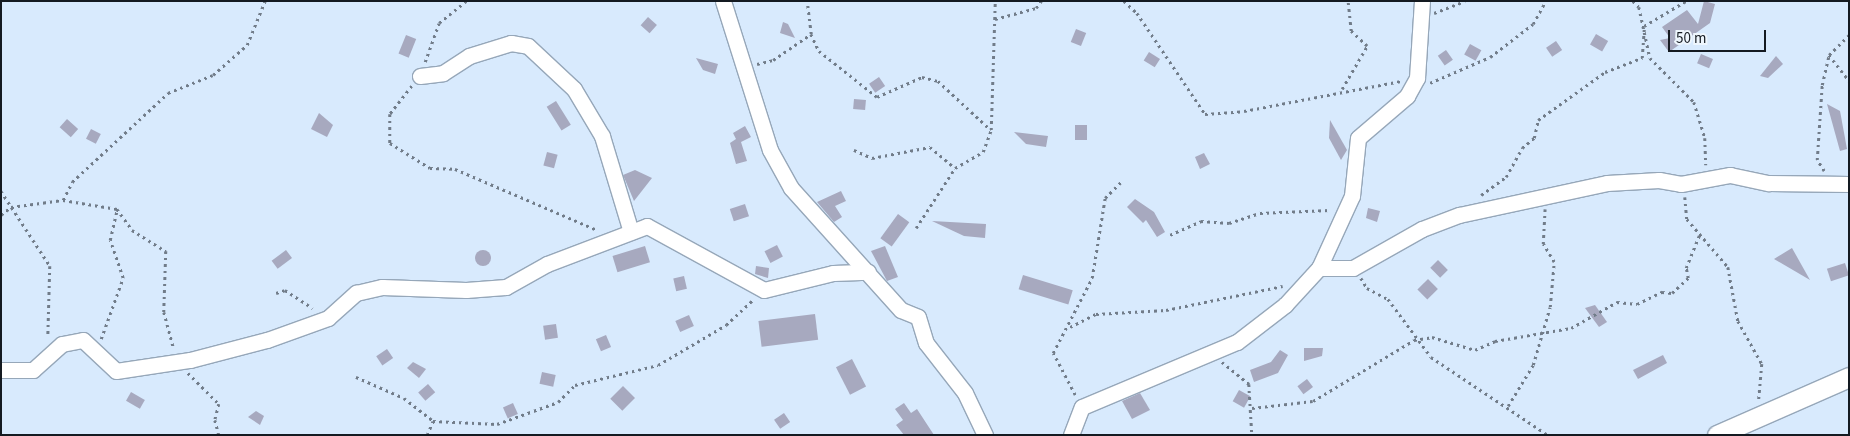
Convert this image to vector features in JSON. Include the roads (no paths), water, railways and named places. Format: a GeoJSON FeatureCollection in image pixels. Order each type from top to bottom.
{"type":"FeatureCollection","features":[{"type":"Feature","properties":{"kind":"street"},"geometry":{"type":"LineString","coordinates":[[723,1],[742,68],[770,150],[791,188],[901,310],[918,317],[926,343],[965,393],[985,435]]}},
{"type":"Feature","properties":{"kind":"street"},"geometry":{"type":"LineString","coordinates":[[1071,435],[1082,407],[1209,352],[1237,342],[1285,305],[1319,268],[1347,211],[1358,138],[1407,96],[1417,78],[1422,1]]}},
{"type":"Feature","properties":{"kind":"street"},"geometry":{"type":"LineString","coordinates":[[420,76],[444,73],[469,56],[511,44],[528,46],[574,89],[602,136],[627,233]]}},
{"type":"Feature","properties":{"kind":"street"},"geometry":{"type":"LineString","coordinates":[[1319,268],[1354,268],[1422,229],[1459,216],[1607,183],[1659,180],[1681,184],[1730,174],[1769,182],[1830,181],[1849,184]]}},
{"type":"Feature","properties":{"kind":"street"},"geometry":{"type":"LineString","coordinates":[[1,370],[33,370],[55,356],[62,344],[83,340],[116,371],[181,362],[267,340],[328,318],[356,293],[382,287],[506,287],[547,264],[646,226],[764,290],[833,272],[868,272]]}},
{"type":"Feature","properties":{"kind":"street"},"geometry":{"type":"LineString","coordinates":[[1716,435],[1748,419],[1849,376]]}}]}
